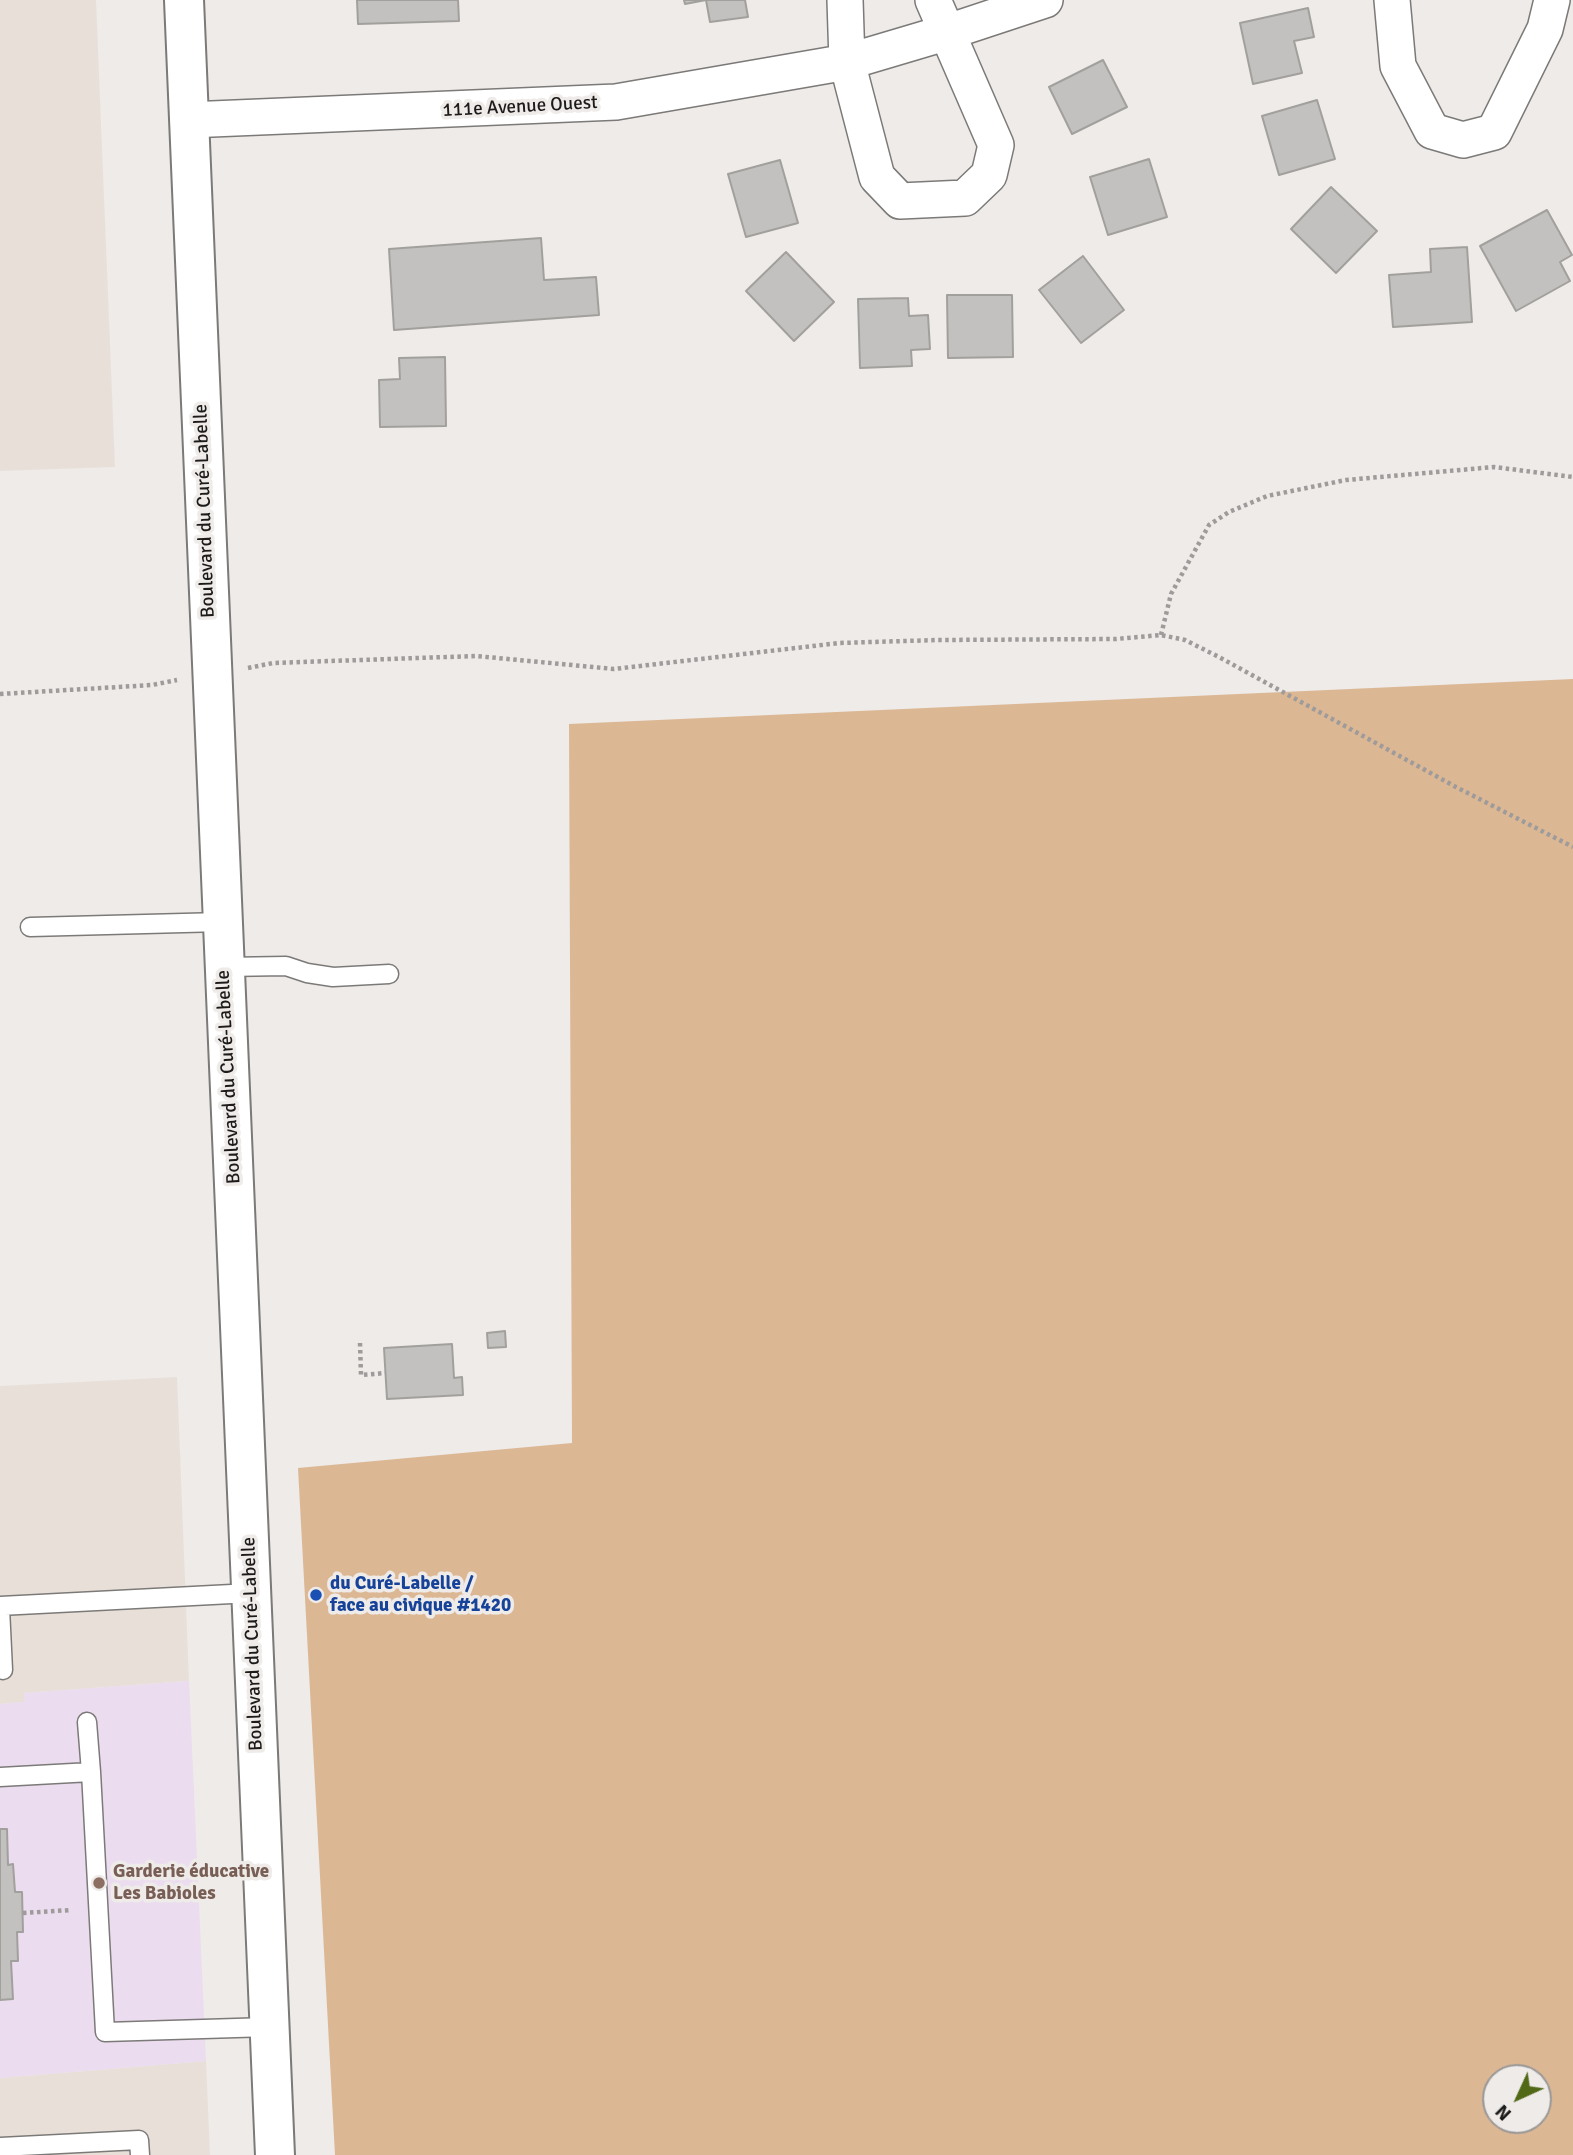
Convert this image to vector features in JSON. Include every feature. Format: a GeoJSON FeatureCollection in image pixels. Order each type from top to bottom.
{"type":"FeatureCollection","features":[{"type":"Feature","properties":{"kind":"main road","name":"Boulevard du Curé-Labelle"},"geometry":{"type":"LineString","coordinates":[[184,0],[275,2155]]}},
{"type":"Feature","properties":{"kind":"street"},"geometry":{"type":"LineString","coordinates":[[845,0],[848,62],[877,177],[900,201],[965,198],[989,176],[996,145],[933,0]]}},
{"type":"Feature","properties":{"kind":"street","name":"111e Avenue Ouest"},"geometry":{"type":"LineString","coordinates":[[188,120],[616,102],[848,62],[1045,0]]}},
{"type":"Feature","properties":{"kind":"street"},"geometry":{"type":"LineString","coordinates":[[1392,0],[1398,66],[1432,131],[1463,140],[1494,132],[1545,29],[1552,0]]}},
{"type":"Feature","properties":{"kind":"lane"},"geometry":{"type":"LineString","coordinates":[[30,927],[222,922]]}},
{"type":"Feature","properties":{"kind":"lane"},"geometry":{"type":"LineString","coordinates":[[225,967],[286,966],[333,977],[389,974]]}},
{"type":"Feature","properties":{"kind":"lane"},"geometry":{"type":"LineString","coordinates":[[2,1670],[0,1607],[251,1594]]}},
{"type":"Feature","properties":{"kind":"lane"},"geometry":{"type":"LineString","coordinates":[[88,1722],[104,2032],[269,2026]]}},
{"type":"Feature","properties":{"kind":"lane"},"geometry":{"type":"LineString","coordinates":[[0,1777],[91,1772]]}},
{"type":"Feature","properties":{"kind":"lane"},"geometry":{"type":"LineString","coordinates":[[0,2147],[139,2140],[140,2155]]}},
{"type":"Feature","properties":{"kind":"path"},"geometry":{"type":"LineString","coordinates":[[1161,635],[1171,594],[1209,525],[1229,512],[1267,496],[1346,480],[1494,467],[1573,477]]}},
{"type":"Feature","properties":{"kind":"path"},"geometry":{"type":"LineString","coordinates":[[0,694],[152,685],[273,663],[476,656],[614,669],[839,643],[1116,639],[1161,635],[1185,640],[1219,657],[1456,787],[1573,847]]}},
{"type":"Feature","properties":{"kind":"path"},"geometry":{"type":"LineString","coordinates":[[360,1343],[361,1375],[386,1373]]}},
{"type":"Feature","properties":{"kind":"path"},"geometry":{"type":"LineString","coordinates":[[23,1913],[47,1911]]}},
{"type":"Feature","properties":{"kind":"shaded area"},"geometry":{"type":"Polygon","coordinates":[[[0,0],[96,0],[115,467],[0,471],[0,0]]]}},
{"type":"Feature","properties":{"kind":"shaded area"},"geometry":{"type":"Polygon","coordinates":[[[1573,679],[1573,2155],[335,2155],[298,1468],[572,1443],[569,724],[1573,679]]]}},
{"type":"Feature","properties":{"kind":"shaded area"},"geometry":{"type":"Polygon","coordinates":[[[177,1377],[189,1681],[24,1693],[24,1702],[0,1704],[0,1386],[177,1377]]]}},
{"type":"Feature","properties":{"kind":"shaded area","name":"Garderie éducative Les Babioles"},"geometry":{"type":"Polygon","coordinates":[[[189,1681],[206,2061],[0,2078],[0,1704],[24,1702],[24,1693],[189,1681]]]}},
{"type":"Feature","properties":{"kind":"shaded area"},"geometry":{"type":"Polygon","coordinates":[[[206,2061],[210,2155],[0,2155],[0,2078],[206,2061]]]}},
{"type":"Feature","properties":{"kind":"building"},"geometry":{"type":"Polygon","coordinates":[[[357,0],[458,0],[459,21],[358,24],[357,0]]]}},
{"type":"Feature","properties":{"kind":"building"},"geometry":{"type":"Polygon","coordinates":[[[684,0],[706,0],[685,4],[684,0]]]}},
{"type":"Feature","properties":{"kind":"building"},"geometry":{"type":"Polygon","coordinates":[[[706,0],[745,0],[748,17],[710,22],[706,0]]]}},
{"type":"Feature","properties":{"kind":"building"},"geometry":{"type":"Polygon","coordinates":[[[1308,8],[1314,37],[1294,41],[1302,73],[1253,84],[1240,23],[1308,8]]]}},
{"type":"Feature","properties":{"kind":"building"},"geometry":{"type":"Polygon","coordinates":[[[1103,60],[1127,107],[1072,134],[1049,87],[1103,60]]]}},
{"type":"Feature","properties":{"kind":"building"},"geometry":{"type":"Polygon","coordinates":[[[1317,100],[1335,159],[1279,175],[1262,116],[1317,100]]]}},
{"type":"Feature","properties":{"kind":"building"},"geometry":{"type":"Polygon","coordinates":[[[1149,159],[1167,217],[1108,235],[1090,177],[1149,159]]]}},
{"type":"Feature","properties":{"kind":"building"},"geometry":{"type":"Polygon","coordinates":[[[780,160],[798,223],[746,237],[728,174],[780,160]]]}},
{"type":"Feature","properties":{"kind":"building"},"geometry":{"type":"Polygon","coordinates":[[[1331,187],[1377,231],[1336,273],[1291,229],[1331,187]]]}},
{"type":"Feature","properties":{"kind":"building"},"geometry":{"type":"Polygon","coordinates":[[[1547,210],[1572,255],[1560,262],[1570,281],[1516,311],[1480,246],[1547,210]]]}},
{"type":"Feature","properties":{"kind":"building"},"geometry":{"type":"Polygon","coordinates":[[[541,238],[544,280],[596,277],[599,315],[394,330],[389,249],[541,238]]]}},
{"type":"Feature","properties":{"kind":"building"},"geometry":{"type":"Polygon","coordinates":[[[1467,247],[1472,322],[1393,327],[1389,275],[1431,272],[1430,249],[1467,247]]]}},
{"type":"Feature","properties":{"kind":"building"},"geometry":{"type":"Polygon","coordinates":[[[786,252],[834,302],[794,341],[746,291],[786,252]]]}},
{"type":"Feature","properties":{"kind":"building"},"geometry":{"type":"Polygon","coordinates":[[[1083,256],[1124,310],[1081,343],[1039,290],[1083,256]]]}},
{"type":"Feature","properties":{"kind":"building"},"geometry":{"type":"Polygon","coordinates":[[[947,295],[1012,295],[1013,357],[948,358],[947,295]]]}},
{"type":"Feature","properties":{"kind":"building"},"geometry":{"type":"Polygon","coordinates":[[[908,298],[909,316],[928,315],[930,349],[911,350],[912,366],[860,368],[858,299],[908,298]]]}},
{"type":"Feature","properties":{"kind":"building"},"geometry":{"type":"Polygon","coordinates":[[[445,357],[446,426],[380,427],[379,380],[400,379],[399,358],[445,357]]]}},
{"type":"Feature","properties":{"kind":"building"},"geometry":{"type":"Polygon","coordinates":[[[505,1331],[506,1347],[488,1348],[487,1333],[505,1331]]]}},
{"type":"Feature","properties":{"kind":"building"},"geometry":{"type":"Polygon","coordinates":[[[452,1344],[454,1378],[462,1377],[463,1395],[387,1399],[384,1348],[452,1344]]]}},
{"type":"Feature","properties":{"kind":"building"},"geometry":{"type":"Polygon","coordinates":[[[0,1829],[7,1829],[8,1865],[13,1864],[15,1892],[22,1892],[23,1932],[17,1932],[18,1961],[11,1961],[13,1999],[0,2000],[0,1829]]]}},
{"type":"Feature","properties":{"kind":"place","name":"du Curé-Labelle / face au civique #1420"},"geometry":{"type":"Point","coordinates":[316,1595]}},
{"type":"Feature","properties":{"kind":"place","name":"Garderie éducative Les Babioles"},"geometry":{"type":"Point","coordinates":[99,1883]}}]}
